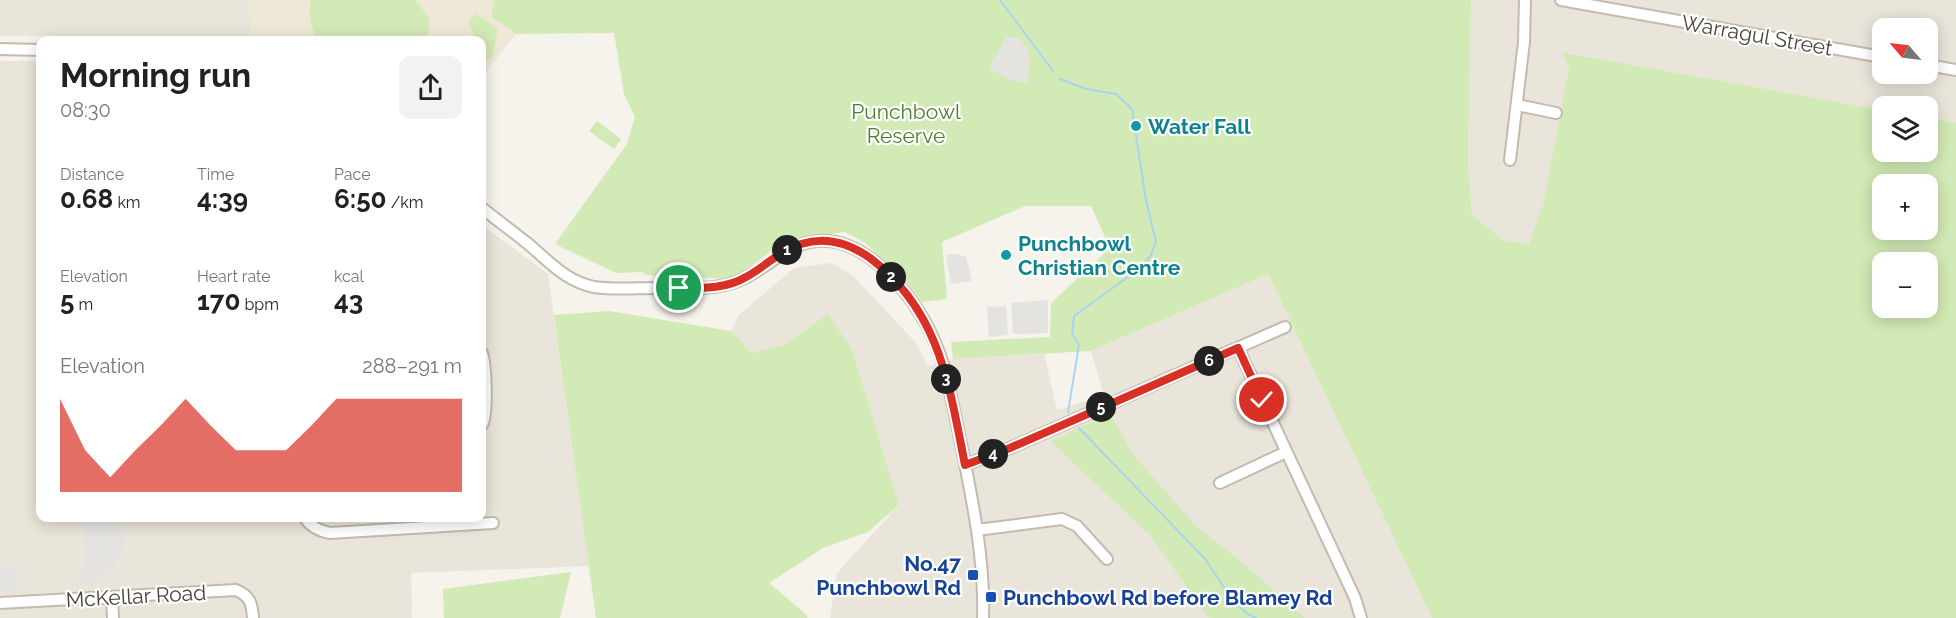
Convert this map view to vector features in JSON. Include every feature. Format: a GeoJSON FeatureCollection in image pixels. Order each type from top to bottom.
{"type":"FeatureCollection","features":[{"type":"Feature","properties":{"kind":"street"},"geometry":{"type":"LineString","coordinates":[[1510,160],[1524,42],[1525,0]]}},
{"type":"Feature","properties":{"kind":"street","name":"Warragul Street"},"geometry":{"type":"LineString","coordinates":[[1561,0],[1872,55]]}},
{"type":"Feature","properties":{"kind":"street"},"geometry":{"type":"LineString","coordinates":[[0,49],[36,50]]}},
{"type":"Feature","properties":{"kind":"street"},"geometry":{"type":"LineString","coordinates":[[1938,67],[1956,70]]}},
{"type":"Feature","properties":{"kind":"street"},"geometry":{"type":"LineString","coordinates":[[1517,105],[1556,114]]}},
{"type":"Feature","properties":{"kind":"street"},"geometry":{"type":"LineString","coordinates":[[486,211],[563,274],[577,283],[601,288],[718,286],[747,277],[782,253],[801,244],[826,241],[841,243],[856,249],[876,263],[900,286],[925,320],[940,355],[977,530],[983,585],[983,618]]}},
{"type":"Feature","properties":{"kind":"street"},"geometry":{"type":"LineString","coordinates":[[965,465],[1010,448],[1286,327]]}},
{"type":"Feature","properties":{"kind":"street"},"geometry":{"type":"LineString","coordinates":[[1238,348],[1355,598],[1361,618]]}},
{"type":"Feature","properties":{"kind":"street"},"geometry":{"type":"LineString","coordinates":[[1220,483],[1286,452]]}},
{"type":"Feature","properties":{"kind":"street"},"geometry":{"type":"LineString","coordinates":[[977,530],[1062,519],[1077,526],[1107,559]]}},
{"type":"Feature","properties":{"kind":"street"},"geometry":{"type":"LineString","coordinates":[[308,522],[319,531],[330,533],[493,523]]}},
{"type":"Feature","properties":{"kind":"street","name":"McKellar Road"},"geometry":{"type":"LineString","coordinates":[[0,603],[236,590],[249,598],[253,618]]}},
{"type":"Feature","properties":{"kind":"street"},"geometry":{"type":"LineString","coordinates":[[112,597],[113,618]]}},
{"type":"Feature","properties":{"kind":"shaded area"},"geometry":{"type":"Polygon","coordinates":[[[0,0],[249,0],[251,36],[0,36],[0,0]]]}},
{"type":"Feature","properties":{"kind":"shaded area"},"geometry":{"type":"Polygon","coordinates":[[[249,0],[495,0],[491,18],[516,34],[486,72],[486,36],[251,36],[249,0]]]}},
{"type":"Feature","properties":{"kind":"shaded area"},"geometry":{"type":"Polygon","coordinates":[[[1471,0],[1956,0],[1956,123],[1938,120],[1938,96],[1872,96],[1872,108],[1562,52],[1569,67],[1543,205],[1530,245],[1503,240],[1472,215],[1468,162],[1471,0]]]}},
{"type":"Feature","properties":{"kind":"shaded area"},"geometry":{"type":"Polygon","coordinates":[[[1006,37],[1019,38],[1028,50],[1030,63],[1027,83],[1010,80],[989,68],[1006,37]]]}},
{"type":"Feature","properties":{"kind":"shaded area"},"geometry":{"type":"Polygon","coordinates":[[[0,61],[36,61],[36,522],[486,522],[486,228],[548,274],[589,566],[411,573],[412,618],[0,618],[0,61]]]}},
{"type":"Feature","properties":{"kind":"shaded area"},"geometry":{"type":"Polygon","coordinates":[[[946,255],[966,256],[972,281],[951,284],[946,255]]]}},
{"type":"Feature","properties":{"kind":"shaded area"},"geometry":{"type":"Polygon","coordinates":[[[831,263],[851,274],[876,300],[916,343],[928,366],[953,359],[1044,354],[1057,410],[1104,396],[1091,351],[1268,274],[1432,618],[830,618],[837,573],[899,505],[852,349],[828,315],[784,345],[752,353],[731,331],[739,315],[794,268],[831,263]]]}},
{"type":"Feature","properties":{"kind":"shaded area"},"geometry":{"type":"Polygon","coordinates":[[[1048,300],[1048,333],[1013,334],[1011,303],[1048,300]]]}},
{"type":"Feature","properties":{"kind":"shaded area"},"geometry":{"type":"Polygon","coordinates":[[[1006,306],[1008,335],[989,337],[987,307],[1006,306]]]}},
{"type":"Feature","properties":{"kind":"shaded area"},"geometry":{"type":"Polygon","coordinates":[[[84,522],[122,522],[124,557],[118,558],[115,566],[107,572],[98,573],[98,582],[77,583],[77,574],[85,573],[84,522]]]}},
{"type":"Feature","properties":{"kind":"shaded area"},"geometry":{"type":"Polygon","coordinates":[[[17,565],[18,591],[0,592],[0,566],[17,565]]]}},
{"type":"Feature","properties":{"kind":"green space"},"geometry":{"type":"Polygon","coordinates":[[[311,0],[416,0],[430,20],[427,36],[316,36],[311,0]]]}},
{"type":"Feature","properties":{"kind":"green space","name":"Punchbowl Reserve"},"geometry":{"type":"Polygon","coordinates":[[[495,0],[1471,0],[1468,162],[1472,215],[1503,240],[1529,244],[1543,205],[1569,67],[1561,52],[1872,108],[1872,162],[1938,162],[1938,120],[1956,123],[1956,618],[1432,618],[1268,274],[1091,351],[953,359],[951,342],[1050,337],[1051,303],[1110,248],[1091,206],[1025,206],[942,242],[947,299],[922,302],[903,277],[864,242],[844,232],[783,242],[734,279],[644,275],[643,272],[616,273],[555,244],[627,144],[635,117],[624,94],[614,33],[516,34],[491,17],[495,0]]]}},
{"type":"Feature","properties":{"kind":"green space"},"geometry":{"type":"Polygon","coordinates":[[[476,14],[498,29],[493,56],[486,60],[486,36],[474,36],[468,23],[476,14]]]}},
{"type":"Feature","properties":{"kind":"green space"},"geometry":{"type":"Polygon","coordinates":[[[597,121],[621,139],[614,149],[589,131],[597,121]]]}},
{"type":"Feature","properties":{"kind":"green space"},"geometry":{"type":"Polygon","coordinates":[[[609,311],[731,331],[752,353],[784,345],[828,314],[852,349],[899,505],[868,532],[823,548],[769,583],[808,616],[807,618],[596,618],[554,315],[609,311]]]}},
{"type":"Feature","properties":{"kind":"green space"},"geometry":{"type":"Polygon","coordinates":[[[1110,414],[1135,457],[1197,527],[1237,558],[1305,618],[1209,618],[1150,535],[1050,441],[1110,414]]]}},
{"type":"Feature","properties":{"kind":"green space"},"geometry":{"type":"Polygon","coordinates":[[[571,572],[560,618],[444,618],[443,589],[571,572]]]}},
{"type":"Feature","properties":{"kind":"waterway"},"geometry":{"type":"LineString","coordinates":[[1000,0],[1053,71]]}},
{"type":"Feature","properties":{"kind":"waterway"},"geometry":{"type":"LineString","coordinates":[[1060,79],[1086,89],[1116,94],[1132,109],[1146,200],[1156,242],[1150,257],[1139,269],[1074,316],[1072,334],[1079,345],[1068,412]]}},
{"type":"Feature","properties":{"kind":"waterway"},"geometry":{"type":"LineString","coordinates":[[1079,428],[1206,560],[1233,601],[1256,618]]}},
{"type":"Feature","properties":{"kind":"place","name":"Water Fall"},"geometry":{"type":"Point","coordinates":[1136,126]}},
{"type":"Feature","properties":{"kind":"place","name":"Punchbowl Christian Centre"},"geometry":{"type":"Point","coordinates":[1006,255]}},
{"type":"Feature","properties":{"kind":"place","name":"No.47 Punchbowl Rd"},"geometry":{"type":"Point","coordinates":[973,575]}},
{"type":"Feature","properties":{"kind":"place","name":"Punchbowl Rd before Blamey Rd"},"geometry":{"type":"Point","coordinates":[991,597]}},
{"type":"Feature","properties":{"kind":"route"},"geometry":{"type":"LineString","coordinates":[[679,288],[706,288],[739,281],[791,248],[810,242],[841,243],[856,249],[889,274],[907,294],[929,328],[945,371],[965,465],[1010,448],[1238,348],[1262,400]]}}]}
